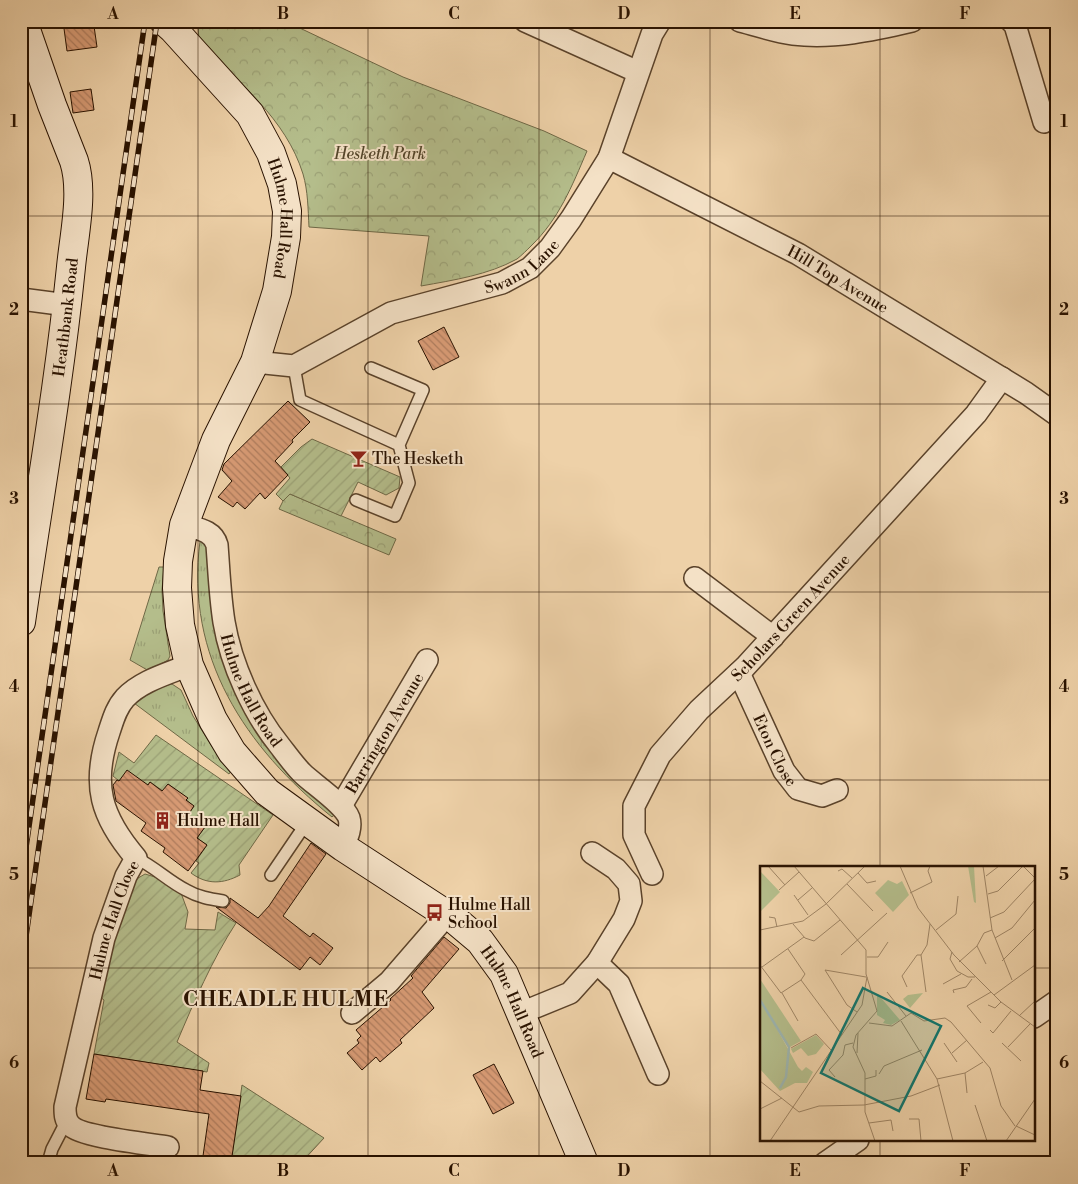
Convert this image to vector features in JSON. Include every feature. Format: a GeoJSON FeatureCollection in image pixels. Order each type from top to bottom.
{"type":"FeatureCollection","features":[{"type":"Feature","properties":{"kind":"main road","name":"Heathbank Road"},"geometry":{"type":"LineString","coordinates":[[21,622],[67,305],[78,195],[76,168],[23,21]]}},
{"type":"Feature","properties":{"kind":"main road","name":"Hulme Hall Road"},"geometry":{"type":"LineString","coordinates":[[164,21],[250,114],[271,154],[282,184],[287,211],[286,237],[279,282],[255,362],[216,440],[184,525],[178,562],[177,588],[180,625],[189,665],[213,720],[232,752],[267,792],[343,847],[447,915],[480,941],[504,974],[584,1163]]}},
{"type":"Feature","properties":{"kind":"street"},"geometry":{"type":"LineString","coordinates":[[525,21],[638,72]]}},
{"type":"Feature","properties":{"kind":"street","name":"Swann Lane"},"geometry":{"type":"LineString","coordinates":[[294,366],[391,312],[502,283],[530,268],[550,248],[572,219],[609,158],[652,34],[660,21]]}},
{"type":"Feature","properties":{"kind":"street"},"geometry":{"type":"LineString","coordinates":[[740,21],[792,34],[830,36],[866,32],[912,21]]}},
{"type":"Feature","properties":{"kind":"street"},"geometry":{"type":"LineString","coordinates":[[1012,21],[1015,25],[1044,122]]}},
{"type":"Feature","properties":{"kind":"street","name":"Hill Top Avenue"},"geometry":{"type":"LineString","coordinates":[[609,158],[798,254],[1002,378],[1057,415]]}},
{"type":"Feature","properties":{"kind":"street"},"geometry":{"type":"LineString","coordinates":[[21,299],[67,305]]}},
{"type":"Feature","properties":{"kind":"street"},"geometry":{"type":"LineString","coordinates":[[255,362],[294,366]]}},
{"type":"Feature","properties":{"kind":"street","name":"Scholars Green Avenue"},"geometry":{"type":"LineString","coordinates":[[652,874],[634,835],[634,806],[660,755],[699,710],[773,637],[976,414],[1002,378]]}},
{"type":"Feature","properties":{"kind":"street","name":"Hulme Hall Road"},"geometry":{"type":"LineString","coordinates":[[184,525],[209,533],[215,539],[224,622],[231,653],[239,676],[258,713],[278,745],[301,772],[340,806],[349,817],[350,830],[343,847]]}},
{"type":"Feature","properties":{"kind":"street"},"geometry":{"type":"LineString","coordinates":[[695,578],[773,637]]}},
{"type":"Feature","properties":{"kind":"street","name":"Barrington Avenue"},"geometry":{"type":"LineString","coordinates":[[340,806],[426,660]]}},
{"type":"Feature","properties":{"kind":"street","name":"Hulme Hall Close"},"geometry":{"type":"LineString","coordinates":[[66,1120],[66,1107],[104,938],[126,876],[136,858],[120,839],[107,814],[100,790],[106,739],[115,712],[125,698],[139,686],[189,665]]}},
{"type":"Feature","properties":{"kind":"street","name":"Eton Close"},"geometry":{"type":"LineString","coordinates":[[738,673],[784,770],[798,789],[822,796],[836,790]]}},
{"type":"Feature","properties":{"kind":"street"},"geometry":{"type":"LineString","coordinates":[[521,1013],[570,993],[597,963],[624,919],[631,901],[629,884],[616,870],[592,853]]}},
{"type":"Feature","properties":{"kind":"street"},"geometry":{"type":"LineString","coordinates":[[352,1013],[389,982],[447,915]]}},
{"type":"Feature","properties":{"kind":"street"},"geometry":{"type":"LineString","coordinates":[[597,963],[619,984],[658,1074]]}},
{"type":"Feature","properties":{"kind":"street"},"geometry":{"type":"LineString","coordinates":[[1036,1016],[1057,1001]]}},
{"type":"Feature","properties":{"kind":"street"},"geometry":{"type":"LineString","coordinates":[[66,1120],[74,1129],[84,1132],[168,1146]]}},
{"type":"Feature","properties":{"kind":"street"},"geometry":{"type":"LineString","coordinates":[[825,1163],[855,1142]]}},
{"type":"Feature","properties":{"kind":"lane"},"geometry":{"type":"LineString","coordinates":[[294,366],[300,400],[399,445]]}},
{"type":"Feature","properties":{"kind":"lane"},"geometry":{"type":"LineString","coordinates":[[356,500],[395,516],[410,483],[399,445],[423,390],[371,368]]}},
{"type":"Feature","properties":{"kind":"lane"},"geometry":{"type":"LineString","coordinates":[[271,875],[307,822]]}},
{"type":"Feature","properties":{"kind":"lane"},"geometry":{"type":"LineString","coordinates":[[136,858],[150,865],[184,889],[199,896],[223,901]]}},
{"type":"Feature","properties":{"kind":"lane"},"geometry":{"type":"LineString","coordinates":[[48,1163],[52,1149],[66,1120]]}},
{"type":"Feature","properties":{"kind":"green space","name":"Hesketh Park"},"geometry":{"type":"Polygon","coordinates":[[[198,21],[285,21],[403,77],[544,131],[587,151],[557,213],[541,236],[517,259],[483,273],[421,286],[429,236],[309,227],[306,187],[295,154],[285,136],[260,103],[199,44],[198,21]]]}},
{"type":"Feature","properties":{"kind":"green space"},"geometry":{"type":"Polygon","coordinates":[[[312,439],[400,477],[399,488],[386,495],[358,482],[341,516],[290,494],[283,501],[276,494],[290,478],[281,467],[312,439]]]}},
{"type":"Feature","properties":{"kind":"green space"},"geometry":{"type":"Polygon","coordinates":[[[290,494],[396,539],[389,555],[279,509],[283,501],[290,494]]]}},
{"type":"Feature","properties":{"kind":"green space"},"geometry":{"type":"Polygon","coordinates":[[[200,541],[204,542],[208,549],[215,632],[335,814],[332,817],[301,790],[273,761],[248,729],[228,696],[212,661],[202,623],[198,583],[200,541]]]}},
{"type":"Feature","properties":{"kind":"green space"},"geometry":{"type":"Polygon","coordinates":[[[159,567],[164,567],[163,611],[170,656],[168,660],[149,671],[130,660],[159,567]]]}},
{"type":"Feature","properties":{"kind":"green space"},"geometry":{"type":"Polygon","coordinates":[[[172,684],[181,690],[193,716],[211,745],[231,771],[229,774],[134,703],[152,691],[172,684]]]}},
{"type":"Feature","properties":{"kind":"green space"},"geometry":{"type":"Polygon","coordinates":[[[156,735],[273,815],[239,865],[240,875],[215,882],[203,880],[191,873],[199,863],[196,861],[207,845],[197,838],[205,827],[192,818],[185,828],[180,825],[194,806],[186,800],[187,798],[168,784],[163,791],[150,782],[145,789],[119,781],[113,776],[119,752],[134,763],[156,735]]]}},
{"type":"Feature","properties":{"kind":"green space"},"geometry":{"type":"Polygon","coordinates":[[[145,874],[155,877],[181,893],[188,912],[185,929],[215,930],[218,912],[236,923],[211,966],[177,1042],[209,1063],[207,1072],[94,1054],[104,1000],[100,997],[107,962],[133,881],[145,874]]]}},
{"type":"Feature","properties":{"kind":"green space"},"geometry":{"type":"Polygon","coordinates":[[[242,1085],[324,1138],[301,1163],[231,1163],[242,1085]]]}},
{"type":"Feature","properties":{"kind":"building"},"geometry":{"type":"Polygon","coordinates":[[[63,21],[91,21],[92,27],[94,26],[97,47],[67,51],[63,21]]]}},
{"type":"Feature","properties":{"kind":"building"},"geometry":{"type":"Polygon","coordinates":[[[91,89],[94,110],[73,113],[70,92],[91,89]]]}},
{"type":"Feature","properties":{"kind":"building"},"geometry":{"type":"Polygon","coordinates":[[[444,327],[459,357],[433,370],[418,341],[444,327]]]}},
{"type":"Feature","properties":{"kind":"building"},"geometry":{"type":"Polygon","coordinates":[[[288,401],[310,422],[275,461],[288,475],[265,499],[260,493],[245,509],[237,502],[233,507],[218,497],[232,481],[222,470],[224,464],[288,401]]]}},
{"type":"Feature","properties":{"kind":"building","name":"Hulme Hall"},"geometry":{"type":"Polygon","coordinates":[[[127,770],[148,785],[150,782],[162,791],[168,784],[188,798],[186,800],[194,806],[188,815],[205,827],[197,838],[207,845],[188,871],[163,852],[165,848],[141,831],[146,823],[116,801],[113,785],[117,780],[119,781],[127,770]]]}},
{"type":"Feature","properties":{"kind":"building"},"geometry":{"type":"Polygon","coordinates":[[[311,843],[326,854],[283,916],[310,937],[313,933],[333,948],[320,965],[310,957],[300,970],[216,907],[226,908],[230,903],[230,898],[258,918],[269,906],[311,843]]]}},
{"type":"Feature","properties":{"kind":"building"},"geometry":{"type":"Polygon","coordinates":[[[444,937],[459,949],[422,992],[434,1008],[400,1040],[402,1043],[380,1062],[376,1057],[362,1070],[347,1053],[359,1043],[357,1040],[361,1036],[356,1030],[413,978],[411,976],[444,937]]]}},
{"type":"Feature","properties":{"kind":"building"},"geometry":{"type":"Polygon","coordinates":[[[94,1054],[203,1071],[200,1090],[241,1096],[231,1163],[202,1163],[209,1114],[106,1099],[105,1102],[86,1099],[94,1054]]]}},
{"type":"Feature","properties":{"kind":"building"},"geometry":{"type":"Polygon","coordinates":[[[494,1064],[514,1103],[493,1114],[473,1075],[494,1064]]]}},
{"type":"Feature","properties":{"kind":"railway"},"geometry":{"type":"LineString","coordinates":[[21,882],[145,21]]}},
{"type":"Feature","properties":{"kind":"railway"},"geometry":{"type":"LineString","coordinates":[[21,971],[157,21]]}},
{"type":"Feature","properties":{"kind":"place","name":"The Hesketh"},"geometry":{"type":"Point","coordinates":[358,458]}},
{"type":"Feature","properties":{"kind":"place","name":"Hulme Hall"},"geometry":{"type":"Point","coordinates":[163,820]}},
{"type":"Feature","properties":{"kind":"place","name":"Hulme Hall School"},"geometry":{"type":"Point","coordinates":[434,913]}},
{"type":"Feature","properties":{"kind":"district","name":"CHEADLE HULME"},"geometry":{"type":"Point","coordinates":[286,999]}}]}
